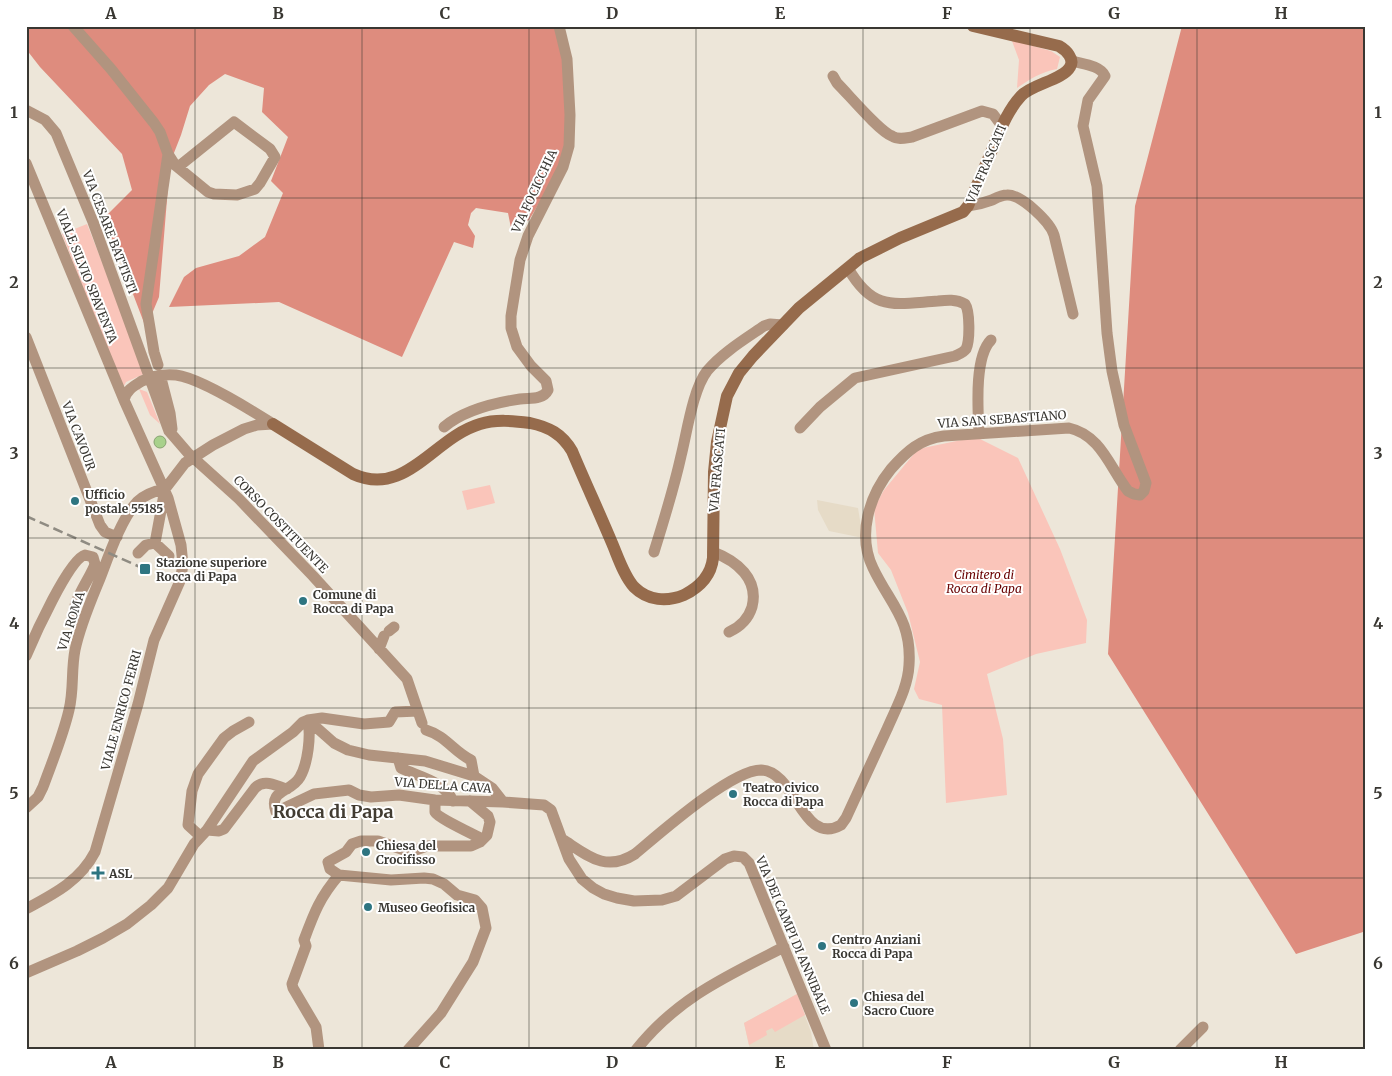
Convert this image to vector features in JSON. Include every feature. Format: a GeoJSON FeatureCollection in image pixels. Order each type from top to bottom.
{"type":"FeatureCollection","features":[{"type":"Feature","properties":{"kind":"main road"},"geometry":{"type":"LineString","coordinates":[[973,26],[1059,46],[1067,52],[1072,62]]}},
{"type":"Feature","properties":{"kind":"main road","name":"VIA FRASCATI"},"geometry":{"type":"LineString","coordinates":[[273,424],[353,474],[368,479],[380,480],[403,474],[443,443],[468,428],[480,424],[510,421],[543,426],[560,435],[572,451],[628,577],[634,586],[640,592],[650,597],[662,600],[675,598],[690,592],[708,576],[713,563],[716,456],[720,426],[727,396],[742,370],[799,308],[860,258],[900,238],[963,212],[968,206],[1002,126],[1014,105],[1023,94],[1064,73],[1072,62]]}},
{"type":"Feature","properties":{"kind":"street"},"geometry":{"type":"LineString","coordinates":[[73,26],[154,123],[165,142],[168,154],[146,304],[158,365]]}},
{"type":"Feature","properties":{"kind":"street","name":"VIA FOCICCHIA"},"geometry":{"type":"LineString","coordinates":[[444,427],[452,420],[468,413],[506,402],[539,397],[545,395],[548,390],[546,381],[516,347],[511,328],[511,316],[520,260],[528,236],[563,166],[568,151],[570,115],[567,60],[559,26]]}},
{"type":"Feature","properties":{"kind":"street","name":"VIA SAN SEBASTIANO"},"geometry":{"type":"LineString","coordinates":[[562,839],[600,862],[625,859],[635,854],[696,805],[733,780],[750,772],[761,770],[770,773],[783,782],[812,823],[828,828],[841,825],[846,818],[900,700],[909,668],[910,656],[905,624],[899,610],[874,570],[869,557],[866,530],[870,504],[883,480],[914,446],[928,438],[1056,427],[1077,430],[1084,432],[1095,441],[1128,491],[1140,495],[1145,489],[1145,476],[1124,425],[1111,366],[1097,186],[1083,126],[1088,100],[1104,79],[1104,74],[1098,68],[1072,62]]}},
{"type":"Feature","properties":{"kind":"street"},"geometry":{"type":"LineString","coordinates":[[833,76],[837,83],[893,137],[912,137],[982,111],[993,114],[1002,126]]}},
{"type":"Feature","properties":{"kind":"street","name":"VIA CESARE BATTISTI"},"geometry":{"type":"LineString","coordinates":[[26,110],[45,120],[55,130],[93,222],[171,433]]}},
{"type":"Feature","properties":{"kind":"street"},"geometry":{"type":"LineString","coordinates":[[168,154],[182,171],[201,184],[208,192],[237,195],[255,189],[275,157],[270,149],[234,122],[182,171]]}},
{"type":"Feature","properties":{"kind":"street","name":"VIALE SILVIO SPAVENTA"},"geometry":{"type":"LineString","coordinates":[[26,163],[124,400],[164,489]]}},
{"type":"Feature","properties":{"kind":"street"},"geometry":{"type":"LineString","coordinates":[[968,206],[982,204],[1011,195],[1044,219],[1054,235],[1073,314]]}},
{"type":"Feature","properties":{"kind":"street"},"geometry":{"type":"LineString","coordinates":[[800,428],[815,411],[855,378],[955,356],[963,352],[967,345],[968,314],[965,304],[955,300],[910,304],[877,300],[863,290],[848,268]]}},
{"type":"Feature","properties":{"kind":"street"},"geometry":{"type":"LineString","coordinates":[[654,552],[672,494],[699,385],[704,375],[720,359],[764,326],[784,324]]}},
{"type":"Feature","properties":{"kind":"street","name":"VIA CAVOUR"},"geometry":{"type":"LineString","coordinates":[[26,337],[100,525],[106,532],[117,537]]}},
{"type":"Feature","properties":{"kind":"street"},"geometry":{"type":"LineString","coordinates":[[979,433],[978,398],[980,366],[984,350],[991,340]]}},
{"type":"Feature","properties":{"kind":"street"},"geometry":{"type":"LineString","coordinates":[[124,400],[127,392],[133,386],[150,377],[182,376],[205,386],[273,424]]}},
{"type":"Feature","properties":{"kind":"street"},"geometry":{"type":"LineString","coordinates":[[162,382],[170,413],[171,433]]}},
{"type":"Feature","properties":{"kind":"street"},"geometry":{"type":"LineString","coordinates":[[155,543],[164,489],[184,463],[213,445],[249,427],[273,424]]}},
{"type":"Feature","properties":{"kind":"street","name":"CORSO COSTITUENTE"},"geometry":{"type":"LineString","coordinates":[[171,433],[192,457],[245,505],[379,649],[406,680],[424,727],[443,738],[461,755],[471,760],[474,776]]}},
{"type":"Feature","properties":{"kind":"street","name":"VIA ROMA"},"geometry":{"type":"LineString","coordinates":[[26,808],[34,802],[42,790],[67,717],[72,693],[75,651],[84,618],[117,537],[137,502],[164,489]]}},
{"type":"Feature","properties":{"kind":"street","name":"VIALE ENRICO FERRI"},"geometry":{"type":"LineString","coordinates":[[26,909],[63,889],[73,881],[93,857],[100,840],[153,645],[182,575],[181,545],[164,489]]}},
{"type":"Feature","properties":{"kind":"street"},"geometry":{"type":"LineString","coordinates":[[138,553],[146,545],[155,543]]}},
{"type":"Feature","properties":{"kind":"street"},"geometry":{"type":"LineString","coordinates":[[155,543],[169,556]]}},
{"type":"Feature","properties":{"kind":"street"},"geometry":{"type":"LineString","coordinates":[[713,552],[729,558],[743,570],[750,580],[753,590],[753,600],[748,616],[742,625],[728,632]]}},
{"type":"Feature","properties":{"kind":"street"},"geometry":{"type":"LineString","coordinates":[[26,656],[62,583],[77,558],[85,555],[93,557],[96,564],[77,600],[72,615],[77,623],[81,622],[84,618]]}},
{"type":"Feature","properties":{"kind":"street"},"geometry":{"type":"LineString","coordinates":[[379,649],[389,631]]}},
{"type":"Feature","properties":{"kind":"street"},"geometry":{"type":"LineString","coordinates":[[26,973],[87,947],[127,924],[151,906],[168,888],[194,844],[253,761],[293,732],[300,724],[308,720],[328,719],[364,724],[389,722],[395,712],[418,711]]}},
{"type":"Feature","properties":{"kind":"street"},"geometry":{"type":"LineString","coordinates":[[308,720],[334,743],[344,748],[369,755],[435,764],[474,776],[492,788],[503,802]]}},
{"type":"Feature","properties":{"kind":"street"},"geometry":{"type":"LineString","coordinates":[[249,722],[224,738],[196,778],[192,791],[188,825],[203,833],[224,829],[255,788],[261,783],[268,783],[286,789],[296,782],[302,771],[310,737],[308,720]]}},
{"type":"Feature","properties":{"kind":"street"},"geometry":{"type":"LineString","coordinates":[[398,758],[401,768],[420,775],[441,787],[449,793],[453,801]]}},
{"type":"Feature","properties":{"kind":"street","name":"VIA DELLA CAVA"},"geometry":{"type":"LineString","coordinates":[[286,789],[274,800],[276,812],[320,792],[349,790],[359,795],[371,797],[399,794],[435,800],[544,805]]}},
{"type":"Feature","properties":{"kind":"street"},"geometry":{"type":"LineString","coordinates":[[435,800],[434,812],[439,817],[482,839]]}},
{"type":"Feature","properties":{"kind":"street"},"geometry":{"type":"LineString","coordinates":[[408,1050],[441,1013],[472,966],[485,931],[484,915],[480,905],[475,900],[457,895],[446,885],[433,879],[391,880],[337,874],[330,869],[328,862],[346,852],[355,843],[378,841],[410,852],[427,846],[471,846],[482,839],[490,829],[489,819],[470,801]]}},
{"type":"Feature","properties":{"kind":"street","name":"VIA DEI CAMPI DI ANNIBALE"},"geometry":{"type":"LineString","coordinates":[[544,805],[551,810],[571,864],[586,882],[604,894],[617,898],[634,901],[673,898],[725,859],[734,856],[744,857],[749,863],[826,1050]]}},
{"type":"Feature","properties":{"kind":"street"},"geometry":{"type":"LineString","coordinates":[[319,1050],[316,1027],[292,986],[306,946],[304,940],[317,904],[337,874]]}},
{"type":"Feature","properties":{"kind":"street"},"geometry":{"type":"LineString","coordinates":[[636,1050],[666,1016],[677,1007],[710,985],[784,947]]}},
{"type":"Feature","properties":{"kind":"street"},"geometry":{"type":"LineString","coordinates":[[1180,1050],[1204,1027]]}},
{"type":"Feature","properties":{"kind":"shaded area"},"geometry":{"type":"Polygon","coordinates":[[[26,26],[556,26],[564,62],[568,130],[558,172],[529,220],[511,228],[508,213],[476,208],[471,213],[468,225],[475,236],[473,248],[454,242],[402,357],[279,302],[169,307],[184,277],[196,268],[239,256],[265,237],[283,193],[271,181],[288,137],[262,112],[264,88],[225,74],[209,85],[190,106],[170,163],[159,297],[146,328],[104,218],[132,190],[122,154],[40,67],[26,49],[26,26]]]}},
{"type":"Feature","properties":{"kind":"shaded area"},"geometry":{"type":"Polygon","coordinates":[[[1182,26],[1366,26],[1366,931],[1296,954],[1108,654],[1135,206],[1182,26]]]}},
{"type":"Feature","properties":{"kind":"shaded area"},"geometry":{"type":"Polygon","coordinates":[[[158,436],[162,436],[166,442],[162,448],[158,448],[154,444],[154,440],[158,436]]]}},
{"type":"Feature","properties":{"kind":"shaded area"},"geometry":{"type":"Polygon","coordinates":[[[817,500],[858,508],[863,538],[829,531],[818,510],[817,500]]]}},
{"type":"Feature","properties":{"kind":"shaded area"},"geometry":{"type":"Polygon","coordinates":[[[797,994],[811,1032],[814,1050],[750,1050],[744,1023],[797,994]]]}},
{"type":"Feature","properties":{"kind":"green space"},"geometry":{"type":"Polygon","coordinates":[[[1012,41],[1051,51],[1060,57],[1057,69],[1036,76],[1017,88],[1019,60],[1012,41]]]}},
{"type":"Feature","properties":{"kind":"green space"},"geometry":{"type":"Polygon","coordinates":[[[87,224],[145,371],[144,374],[126,382],[124,386],[114,368],[62,234],[87,224]]]}},
{"type":"Feature","properties":{"kind":"green space"},"geometry":{"type":"Polygon","coordinates":[[[139,389],[147,392],[160,424],[150,415],[139,389]]]}},
{"type":"Feature","properties":{"kind":"green space","name":"Cimitero di Rocca di Papa"},"geometry":{"type":"Polygon","coordinates":[[[976,437],[1018,458],[1060,549],[1087,620],[1086,643],[1036,654],[987,674],[1003,739],[1007,795],[946,803],[942,705],[919,699],[914,689],[920,662],[908,613],[891,570],[878,553],[874,508],[884,490],[918,449],[976,437]]]}},
{"type":"Feature","properties":{"kind":"green space"},"geometry":{"type":"Polygon","coordinates":[[[490,485],[495,503],[467,510],[462,491],[490,485]]]}},
{"type":"Feature","properties":{"kind":"green space"},"geometry":{"type":"Polygon","coordinates":[[[797,994],[805,1015],[775,1032],[772,1028],[766,1031],[767,1035],[749,1045],[744,1023],[797,994]]]}},
{"type":"Feature","properties":{"kind":"railway"},"geometry":{"type":"LineString","coordinates":[[26,516],[149,571]]}},
{"type":"Feature","properties":{"kind":"place","name":"Ufficio postale 55185"},"geometry":{"type":"Point","coordinates":[75,501]}},
{"type":"Feature","properties":{"kind":"place","name":"Stazione superiore Rocca di Papa"},"geometry":{"type":"Point","coordinates":[145,569]}},
{"type":"Feature","properties":{"kind":"place","name":"Comune di Rocca di Papa"},"geometry":{"type":"Point","coordinates":[303,601]}},
{"type":"Feature","properties":{"kind":"place","name":"Teatro civico Rocca di Papa"},"geometry":{"type":"Point","coordinates":[733,794]}},
{"type":"Feature","properties":{"kind":"place","name":"Chiesa del Crocifisso"},"geometry":{"type":"Point","coordinates":[366,852]}},
{"type":"Feature","properties":{"kind":"place","name":"ASL"},"geometry":{"type":"Point","coordinates":[98,873]}},
{"type":"Feature","properties":{"kind":"place","name":"Museo Geofisica"},"geometry":{"type":"Point","coordinates":[368,907]}},
{"type":"Feature","properties":{"kind":"place","name":"Centro Anziani Rocca di Papa"},"geometry":{"type":"Point","coordinates":[822,946]}},
{"type":"Feature","properties":{"kind":"place","name":"Chiesa del Sacro Cuore"},"geometry":{"type":"Point","coordinates":[854,1003]}},
{"type":"Feature","properties":{"kind":"district","name":"Rocca di Papa"},"geometry":{"type":"Point","coordinates":[333,811]}}]}
